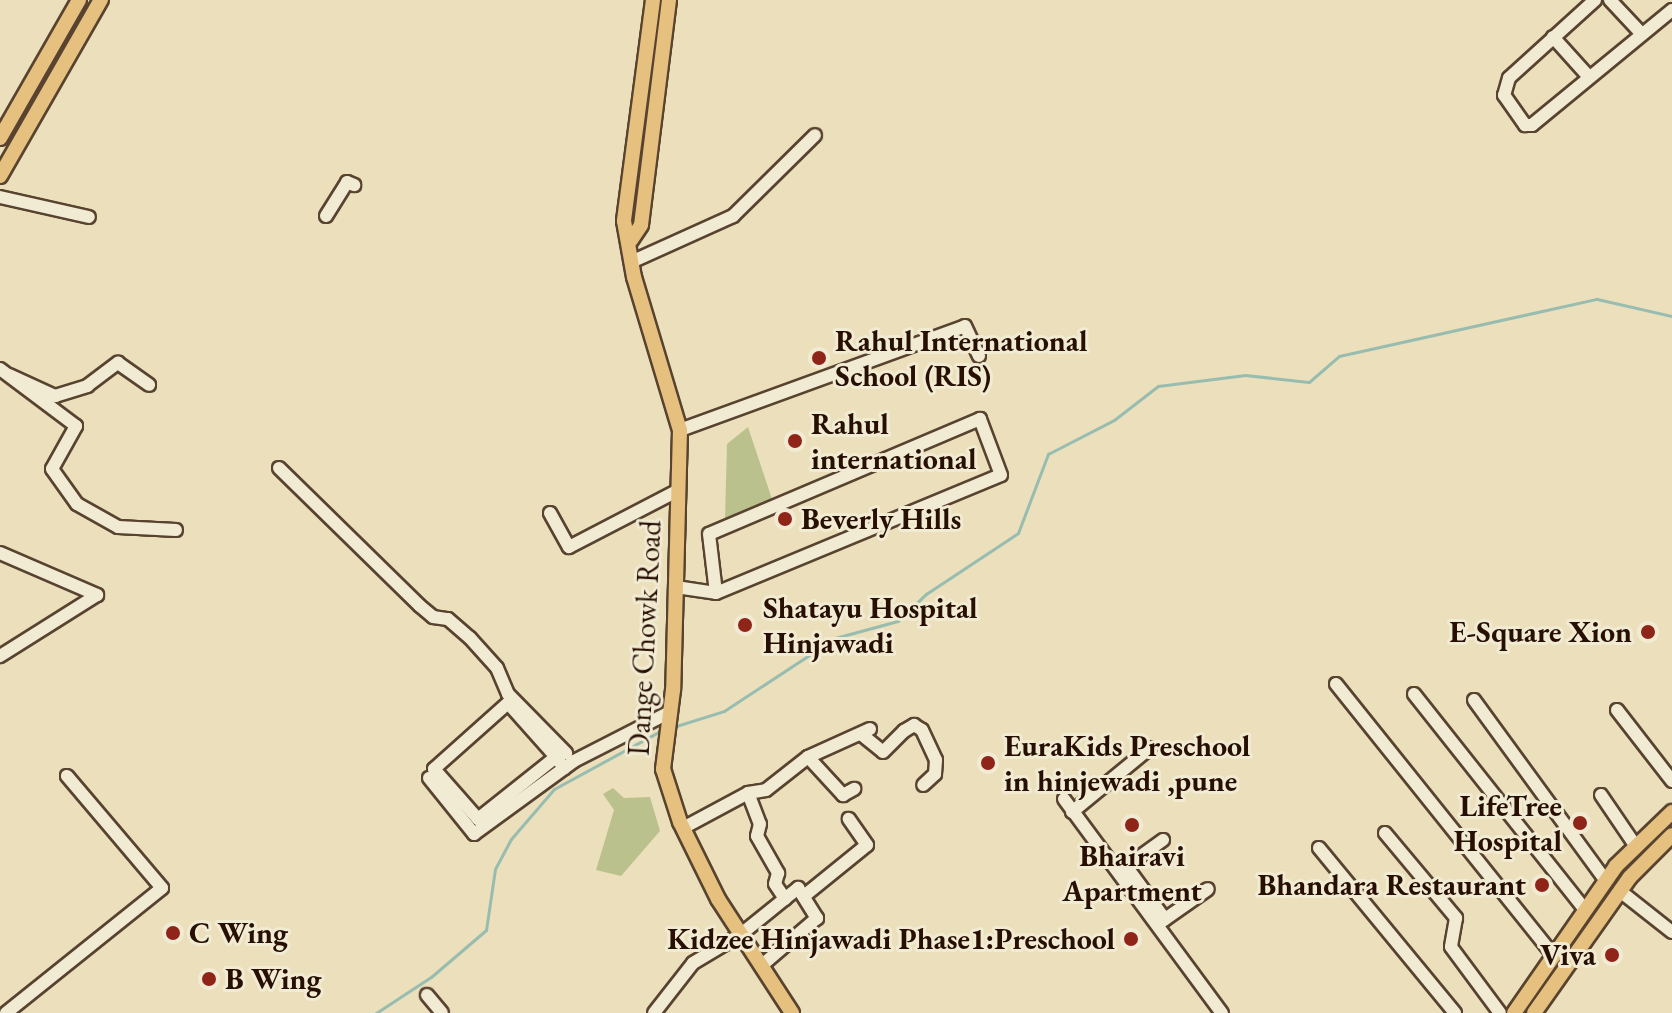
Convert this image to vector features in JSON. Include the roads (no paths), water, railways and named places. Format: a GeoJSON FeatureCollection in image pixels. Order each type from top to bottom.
{"type":"FeatureCollection","features":[{"type":"Feature","properties":{"kind":"main road"},"geometry":{"type":"LineString","coordinates":[[0,176],[101,0]]}},
{"type":"Feature","properties":{"kind":"main road","name":"Dange Chowk Road"},"geometry":{"type":"LineString","coordinates":[[653,0],[624,221],[631,240],[631,262],[680,430],[670,710],[663,749],[666,785],[683,828],[740,935],[792,1013]]}},
{"type":"Feature","properties":{"kind":"main road","name":"Dange Chowk Road"},"geometry":{"type":"LineString","coordinates":[[631,240],[641,225],[669,0]]}},
{"type":"Feature","properties":{"kind":"main road"},"geometry":{"type":"LineString","coordinates":[[0,138],[76,1]]}},
{"type":"Feature","properties":{"kind":"main road"},"geometry":{"type":"LineString","coordinates":[[649,33],[665,33]]}},
{"type":"Feature","properties":{"kind":"main road"},"geometry":{"type":"LineString","coordinates":[[1514,1013],[1606,881],[1635,845],[1672,812]]}},
{"type":"Feature","properties":{"kind":"main road"},"geometry":{"type":"LineString","coordinates":[[1534,1013],[1620,891],[1672,835]]}},
{"type":"Feature","properties":{"kind":"street"},"geometry":{"type":"LineString","coordinates":[[1595,0],[1504,87],[1521,122],[1532,125],[1672,10]]}},
{"type":"Feature","properties":{"kind":"street"},"geometry":{"type":"LineString","coordinates":[[1610,0],[1641,33]]}},
{"type":"Feature","properties":{"kind":"street"},"geometry":{"type":"LineString","coordinates":[[1553,37],[1589,77]]}},
{"type":"Feature","properties":{"kind":"street"},"geometry":{"type":"LineString","coordinates":[[631,262],[733,216],[815,135]]}},
{"type":"Feature","properties":{"kind":"street"},"geometry":{"type":"LineString","coordinates":[[326,216],[347,182],[354,185]]}},
{"type":"Feature","properties":{"kind":"street"},"geometry":{"type":"LineString","coordinates":[[0,197],[89,217]]}},
{"type":"Feature","properties":{"kind":"street"},"geometry":{"type":"LineString","coordinates":[[680,430],[965,326],[979,356]]}},
{"type":"Feature","properties":{"kind":"street"},"geometry":{"type":"LineString","coordinates":[[5,372],[55,396],[87,386],[118,363],[149,385]]}},
{"type":"Feature","properties":{"kind":"street"},"geometry":{"type":"LineString","coordinates":[[5,372],[17,386],[76,426],[52,469],[77,504],[118,527],[176,530]]}},
{"type":"Feature","properties":{"kind":"street"},"geometry":{"type":"LineString","coordinates":[[676,587],[716,593],[1001,475],[980,419],[709,534],[716,593]]}},
{"type":"Feature","properties":{"kind":"street"},"geometry":{"type":"LineString","coordinates":[[279,468],[420,606],[433,617],[448,619],[470,638],[497,668],[508,694],[561,755],[564,768]]}},
{"type":"Feature","properties":{"kind":"street"},"geometry":{"type":"LineString","coordinates":[[550,513],[569,547],[679,490]]}},
{"type":"Feature","properties":{"kind":"street"},"geometry":{"type":"LineString","coordinates":[[0,553],[97,595],[0,656]]}},
{"type":"Feature","properties":{"kind":"street"},"geometry":{"type":"LineString","coordinates":[[1336,684],[1553,955]]}},
{"type":"Feature","properties":{"kind":"street"},"geometry":{"type":"LineString","coordinates":[[1414,694],[1585,910]]}},
{"type":"Feature","properties":{"kind":"street"},"geometry":{"type":"LineString","coordinates":[[1474,700],[1606,881]]}},
{"type":"Feature","properties":{"kind":"street"},"geometry":{"type":"LineString","coordinates":[[508,703],[561,755],[478,819],[434,769],[508,703]]}},
{"type":"Feature","properties":{"kind":"street"},"geometry":{"type":"LineString","coordinates":[[429,778],[474,834],[564,768],[618,734],[670,710]]}},
{"type":"Feature","properties":{"kind":"street"},"geometry":{"type":"LineString","coordinates":[[1617,710],[1672,781]]}},
{"type":"Feature","properties":{"kind":"street"},"geometry":{"type":"LineString","coordinates":[[683,828],[748,793],[766,790],[808,757],[866,732],[883,752],[914,725],[922,730],[936,760],[935,774],[923,785]]}},
{"type":"Feature","properties":{"kind":"street"},"geometry":{"type":"LineString","coordinates":[[1072,812],[1150,748]]}},
{"type":"Feature","properties":{"kind":"street"},"geometry":{"type":"LineString","coordinates":[[808,757],[843,795],[854,789]]}},
{"type":"Feature","properties":{"kind":"street"},"geometry":{"type":"LineString","coordinates":[[6,1013],[162,888],[67,776]]}},
{"type":"Feature","properties":{"kind":"street"},"geometry":{"type":"LineString","coordinates":[[748,793],[760,824],[757,836],[778,873],[775,884],[785,899]]}},
{"type":"Feature","properties":{"kind":"street"},"geometry":{"type":"LineString","coordinates":[[1601,795],[1635,845]]}},
{"type":"Feature","properties":{"kind":"street"},"geometry":{"type":"LineString","coordinates":[[1064,799],[1163,922],[1222,1013]]}},
{"type":"Feature","properties":{"kind":"street"},"geometry":{"type":"LineString","coordinates":[[804,896],[867,845],[849,819]]}},
{"type":"Feature","properties":{"kind":"street"},"geometry":{"type":"LineString","coordinates":[[1385,833],[1456,918],[1451,947],[1500,1013]]}},
{"type":"Feature","properties":{"kind":"street"},"geometry":{"type":"LineString","coordinates":[[1121,870],[1163,840]]}},
{"type":"Feature","properties":{"kind":"street"},"geometry":{"type":"LineString","coordinates":[[1319,848],[1455,1013]]}},
{"type":"Feature","properties":{"kind":"street"},"geometry":{"type":"LineString","coordinates":[[654,1013],[693,963],[740,935],[798,888],[817,918],[761,966]]}},
{"type":"Feature","properties":{"kind":"street"},"geometry":{"type":"LineString","coordinates":[[1163,922],[1208,889]]}},
{"type":"Feature","properties":{"kind":"street"},"geometry":{"type":"LineString","coordinates":[[1620,891],[1672,932]]}},
{"type":"Feature","properties":{"kind":"street"},"geometry":{"type":"LineString","coordinates":[[427,995],[442,1013]]}},
{"type":"Feature","properties":{"kind":"waterway"},"geometry":{"type":"LineString","coordinates":[[673,727],[724,711],[835,638],[898,621],[926,594],[1018,533],[1048,454],[1114,420],[1158,386],[1245,375],[1309,382],[1339,356],[1597,299],[1672,316]]}},
{"type":"Feature","properties":{"kind":"waterway"},"geometry":{"type":"LineString","coordinates":[[376,1013],[431,977],[486,930],[495,869],[511,839],[554,789],[662,730]]}},
{"type":"Feature","properties":{"kind":"place","name":"Rahul International School (RIS)"},"geometry":{"type":"Point","coordinates":[819,358]}},
{"type":"Feature","properties":{"kind":"place","name":"Rahul international"},"geometry":{"type":"Point","coordinates":[795,441]}},
{"type":"Feature","properties":{"kind":"place","name":"Beverly Hills"},"geometry":{"type":"Point","coordinates":[785,519]}},
{"type":"Feature","properties":{"kind":"place","name":"Shatayu Hospital Hinjawadi"},"geometry":{"type":"Point","coordinates":[745,625]}},
{"type":"Feature","properties":{"kind":"place","name":"E-Square Xion"},"geometry":{"type":"Point","coordinates":[1648,632]}},
{"type":"Feature","properties":{"kind":"place","name":"EuraKids Preschool in hinjewadi ,pune"},"geometry":{"type":"Point","coordinates":[988,763]}},
{"type":"Feature","properties":{"kind":"place","name":"LifeTree Hospital"},"geometry":{"type":"Point","coordinates":[1580,823]}},
{"type":"Feature","properties":{"kind":"place","name":"Bhairavi Apartment"},"geometry":{"type":"Point","coordinates":[1132,825]}},
{"type":"Feature","properties":{"kind":"place","name":"Bhandara Restaurant"},"geometry":{"type":"Point","coordinates":[1542,885]}},
{"type":"Feature","properties":{"kind":"place","name":"C Wing"},"geometry":{"type":"Point","coordinates":[173,933]}},
{"type":"Feature","properties":{"kind":"place","name":"Kidzee Hinjawadi Phase1:Preschool"},"geometry":{"type":"Point","coordinates":[1131,939]}},
{"type":"Feature","properties":{"kind":"place","name":"Viva"},"geometry":{"type":"Point","coordinates":[1612,955]}},
{"type":"Feature","properties":{"kind":"place","name":"B Wing"},"geometry":{"type":"Point","coordinates":[209,979]}}]}
